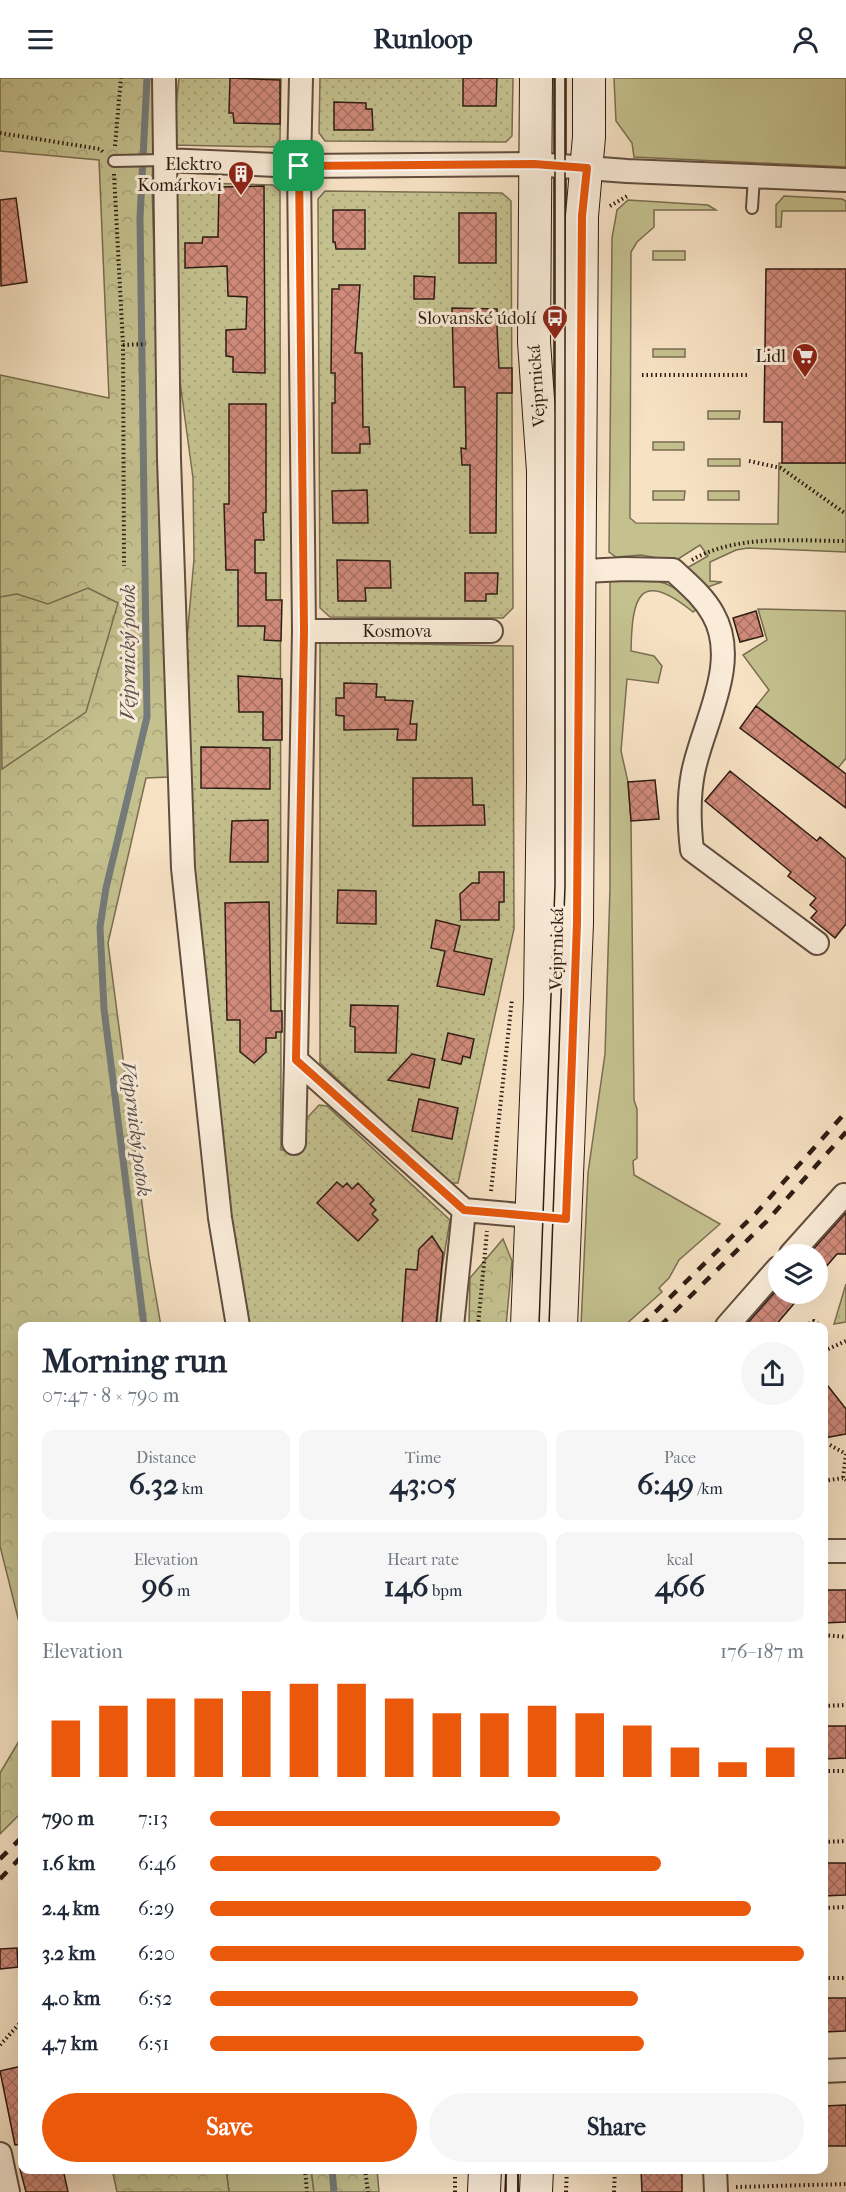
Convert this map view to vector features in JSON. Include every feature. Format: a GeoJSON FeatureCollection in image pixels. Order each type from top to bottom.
{"type":"FeatureCollection","features":[{"type":"Feature","properties":{"kind":"main road","name":"Vejprnická"},"geometry":{"type":"LineString","coordinates":[[536,78],[560,166],[582,216],[561,572],[540,998],[549,1217],[561,1322]]}},
{"type":"Feature","properties":{"kind":"main road","name":"Vejprnická"},"geometry":{"type":"LineString","coordinates":[[561,572],[543,471],[534,342],[560,166],[589,78]]}},
{"type":"Feature","properties":{"kind":"main road","name":"Vejprnická"},"geometry":{"type":"LineString","coordinates":[[528,1322],[549,1217]]}},
{"type":"Feature","properties":{"kind":"main road"},"geometry":{"type":"LineString","coordinates":[[484,2192],[485,2174]]}},
{"type":"Feature","properties":{"kind":"main road"},"geometry":{"type":"LineString","coordinates":[[536,2192],[537,2174]]}},
{"type":"Feature","properties":{"kind":"street"},"geometry":{"type":"LineString","coordinates":[[164,78],[159,160],[183,868],[220,1218],[237,1322]]}},
{"type":"Feature","properties":{"kind":"street"},"geometry":{"type":"LineString","coordinates":[[294,1143],[304,631],[299,166],[301,78]]}},
{"type":"Feature","properties":{"kind":"street"},"geometry":{"type":"LineString","coordinates":[[159,160],[299,166],[560,166],[846,180]]}},
{"type":"Feature","properties":{"kind":"street"},"geometry":{"type":"LineString","coordinates":[[561,572],[673,570],[698,593],[714,616],[721,643],[723,674],[693,772],[688,813],[692,850],[817,943]]}},
{"type":"Feature","properties":{"kind":"street","name":"Kosmova"},"geometry":{"type":"LineString","coordinates":[[304,631],[490,632]]}},
{"type":"Feature","properties":{"kind":"street"},"geometry":{"type":"LineString","coordinates":[[296,1060],[464,1210],[549,1217]]}},
{"type":"Feature","properties":{"kind":"street"},"geometry":{"type":"LineString","coordinates":[[800,1244],[845,1192]]}},
{"type":"Feature","properties":{"kind":"street"},"geometry":{"type":"LineString","coordinates":[[452,1322],[464,1210]]}},
{"type":"Feature","properties":{"kind":"street"},"geometry":{"type":"LineString","coordinates":[[731,1322],[768,1279]]}},
{"type":"Feature","properties":{"kind":"street"},"geometry":{"type":"LineString","coordinates":[[828,1551],[846,1551]]}},
{"type":"Feature","properties":{"kind":"street"},"geometry":{"type":"LineString","coordinates":[[828,2071],[846,2070]]}},
{"type":"Feature","properties":{"kind":"street"},"geometry":{"type":"LineString","coordinates":[[0,2154],[8,2192]]}},
{"type":"Feature","properties":{"kind":"lane","name":"Vejprnická"},"geometry":{"type":"LineString","coordinates":[[560,78],[560,166]]}},
{"type":"Feature","properties":{"kind":"lane"},"geometry":{"type":"LineString","coordinates":[[114,161],[159,160]]}},
{"type":"Feature","properties":{"kind":"lane"},"geometry":{"type":"LineString","coordinates":[[752,208],[754,177]]}},
{"type":"Feature","properties":{"kind":"lane","name":"Vejprnická"},"geometry":{"type":"LineString","coordinates":[[543,1322],[549,1217]]}},
{"type":"Feature","properties":{"kind":"lane"},"geometry":{"type":"LineString","coordinates":[[512,2174],[512,2192]]}},
{"type":"Feature","properties":{"kind":"path"},"geometry":{"type":"LineString","coordinates":[[120,78],[114,161],[123,345],[124,566]]}},
{"type":"Feature","properties":{"kind":"path"},"geometry":{"type":"LineString","coordinates":[[0,133],[100,149],[114,161]]}},
{"type":"Feature","properties":{"kind":"path"},"geometry":{"type":"LineString","coordinates":[[123,345],[156,344]]}},
{"type":"Feature","properties":{"kind":"path"},"geometry":{"type":"LineString","coordinates":[[642,375],[749,375]]}},
{"type":"Feature","properties":{"kind":"path"},"geometry":{"type":"LineString","coordinates":[[749,462],[781,468],[846,514]]}},
{"type":"Feature","properties":{"kind":"path"},"geometry":{"type":"LineString","coordinates":[[673,570],[710,549],[763,541],[846,541]]}},
{"type":"Feature","properties":{"kind":"path"},"geometry":{"type":"LineString","coordinates":[[478,1322],[489,1212]]}},
{"type":"Feature","properties":{"kind":"path"},"geometry":{"type":"LineString","coordinates":[[828,1349],[846,1341]]}},
{"type":"Feature","properties":{"kind":"path"},"geometry":{"type":"LineString","coordinates":[[828,1481],[845,1479],[846,1454],[831,1445]]}},
{"type":"Feature","properties":{"kind":"path"},"geometry":{"type":"LineString","coordinates":[[828,1635],[846,1637]]}},
{"type":"Feature","properties":{"kind":"path"},"geometry":{"type":"LineString","coordinates":[[828,1706],[846,1705]]}},
{"type":"Feature","properties":{"kind":"path"},"geometry":{"type":"LineString","coordinates":[[828,1771],[846,1771]]}},
{"type":"Feature","properties":{"kind":"path"},"geometry":{"type":"LineString","coordinates":[[828,1842],[846,1841]]}},
{"type":"Feature","properties":{"kind":"path"},"geometry":{"type":"LineString","coordinates":[[828,1908],[846,1907]]}},
{"type":"Feature","properties":{"kind":"path"},"geometry":{"type":"LineString","coordinates":[[828,1978],[846,1978]]}},
{"type":"Feature","properties":{"kind":"path"},"geometry":{"type":"LineString","coordinates":[[0,2045],[18,2025]]}},
{"type":"Feature","properties":{"kind":"path"},"geometry":{"type":"LineString","coordinates":[[305,2174],[307,2192]]}},
{"type":"Feature","properties":{"kind":"path"},"geometry":{"type":"LineString","coordinates":[[366,2174],[368,2192]]}},
{"type":"Feature","properties":{"kind":"path"},"geometry":{"type":"LineString","coordinates":[[455,2174],[455,2192]]}},
{"type":"Feature","properties":{"kind":"path"},"geometry":{"type":"LineString","coordinates":[[566,2192],[567,2174]]}},
{"type":"Feature","properties":{"kind":"path"},"geometry":{"type":"LineString","coordinates":[[615,2174],[615,2192]]}},
{"type":"Feature","properties":{"kind":"path"},"geometry":{"type":"LineString","coordinates":[[716,2183],[846,2184]]}},
{"type":"Feature","properties":{"kind":"green space"},"geometry":{"type":"Polygon","coordinates":[[[0,78],[156,78],[152,185],[169,777],[146,778],[108,943],[149,1257],[160,1322],[18,1322],[18,1618],[0,1546],[0,375],[109,398],[99,160],[0,151],[0,78]]]}},
{"type":"Feature","properties":{"kind":"green space"},"geometry":{"type":"Polygon","coordinates":[[[179,78],[281,78],[280,140],[275,147],[172,145],[179,78]]]}},
{"type":"Feature","properties":{"kind":"green space"},"geometry":{"type":"Polygon","coordinates":[[[320,78],[513,78],[512,136],[506,142],[325,141],[319,133],[320,78]]]}},
{"type":"Feature","properties":{"kind":"green space"},"geometry":{"type":"Polygon","coordinates":[[[614,78],[846,78],[846,167],[634,157],[632,143],[616,121],[614,78]]]}},
{"type":"Feature","properties":{"kind":"green space"},"geometry":{"type":"Polygon","coordinates":[[[169,182],[273,185],[280,191],[281,1150],[301,1150],[307,1118],[319,1105],[327,1106],[450,1220],[442,1268],[437,1322],[246,1322],[233,1240],[199,943],[190,809],[187,639],[194,559],[193,478],[173,330],[169,182]]]}},
{"type":"Feature","properties":{"kind":"green space"},"geometry":{"type":"Polygon","coordinates":[[[325,191],[502,193],[511,201],[513,608],[503,618],[330,617],[320,608],[318,199],[325,191]]]}},
{"type":"Feature","properties":{"kind":"green space"},"geometry":{"type":"Polygon","coordinates":[[[784,196],[842,199],[846,201],[846,211],[782,211],[781,227],[776,227],[776,205],[784,196]]]}},
{"type":"Feature","properties":{"kind":"green space"},"geometry":{"type":"Polygon","coordinates":[[[628,200],[708,205],[716,210],[654,210],[654,227],[637,242],[631,252],[630,518],[636,523],[778,524],[779,463],[846,463],[846,552],[748,548],[736,550],[710,562],[710,581],[722,582],[708,587],[687,568],[708,556],[700,545],[675,561],[641,555],[616,557],[609,552],[612,238],[617,210],[628,200]]]}},
{"type":"Feature","properties":{"kind":"green space"},"geometry":{"type":"Polygon","coordinates":[[[653,251],[685,251],[685,260],[653,260],[653,251]]]}},
{"type":"Feature","properties":{"kind":"green space"},"geometry":{"type":"Polygon","coordinates":[[[653,349],[685,349],[685,357],[653,357],[653,349]]]}},
{"type":"Feature","properties":{"kind":"green space"},"geometry":{"type":"Polygon","coordinates":[[[708,411],[740,411],[739,419],[708,419],[708,411]]]}},
{"type":"Feature","properties":{"kind":"green space"},"geometry":{"type":"Polygon","coordinates":[[[653,442],[684,442],[684,450],[653,450],[653,442]]]}},
{"type":"Feature","properties":{"kind":"green space"},"geometry":{"type":"Polygon","coordinates":[[[708,459],[740,459],[740,466],[708,466],[708,459]]]}},
{"type":"Feature","properties":{"kind":"green space"},"geometry":{"type":"Polygon","coordinates":[[[653,491],[685,491],[684,500],[653,500],[653,491]]]}},
{"type":"Feature","properties":{"kind":"green space"},"geometry":{"type":"Polygon","coordinates":[[[708,491],[739,491],[739,500],[708,500],[708,491]]]}},
{"type":"Feature","properties":{"kind":"green space"},"geometry":{"type":"Polygon","coordinates":[[[623,577],[664,583],[680,592],[697,609],[693,612],[675,599],[660,592],[649,591],[642,595],[633,617],[631,651],[654,656],[662,666],[658,683],[627,679],[621,751],[628,782],[631,821],[634,1100],[637,1109],[637,1158],[633,1161],[634,1175],[720,1224],[679,1260],[669,1278],[659,1288],[662,1292],[628,1322],[581,1322],[588,1173],[605,1054],[610,888],[610,580],[623,577]]]}},
{"type":"Feature","properties":{"kind":"green space"},"geometry":{"type":"Polygon","coordinates":[[[88,588],[118,603],[86,712],[2,769],[0,597],[17,594],[48,604],[88,588]]]}},
{"type":"Feature","properties":{"kind":"green space"},"geometry":{"type":"Polygon","coordinates":[[[758,609],[846,611],[846,758],[838,768],[756,706],[769,690],[743,655],[767,640],[758,609]]]}},
{"type":"Feature","properties":{"kind":"green space"},"geometry":{"type":"Polygon","coordinates":[[[320,642],[513,646],[514,929],[458,1183],[449,1183],[320,1063],[320,642]]]}},
{"type":"Feature","properties":{"kind":"green space"},"geometry":{"type":"Polygon","coordinates":[[[503,1239],[512,1261],[506,1322],[469,1322],[470,1278],[503,1239]]]}},
{"type":"Feature","properties":{"kind":"green space"},"geometry":{"type":"Polygon","coordinates":[[[846,1284],[846,1322],[834,1324],[846,1284]]]}},
{"type":"Feature","properties":{"kind":"green space"},"geometry":{"type":"Polygon","coordinates":[[[18,1743],[18,1816],[0,1834],[0,1773],[18,1743]]]}},
{"type":"Feature","properties":{"kind":"green space"},"geometry":{"type":"Polygon","coordinates":[[[113,2174],[227,2174],[229,2192],[117,2192],[113,2174]]]}},
{"type":"Feature","properties":{"kind":"green space"},"geometry":{"type":"Polygon","coordinates":[[[227,2174],[312,2174],[314,2192],[229,2192],[227,2174]]]}},
{"type":"Feature","properties":{"kind":"green space"},"geometry":{"type":"Polygon","coordinates":[[[312,2174],[377,2174],[379,2192],[314,2192],[312,2174]]]}},
{"type":"Feature","properties":{"kind":"building"},"geometry":{"type":"Polygon","coordinates":[[[230,78],[280,80],[280,124],[234,123],[233,113],[229,113],[230,78]]]}},
{"type":"Feature","properties":{"kind":"building"},"geometry":{"type":"Polygon","coordinates":[[[463,78],[497,78],[496,106],[463,106],[463,78]]]}},
{"type":"Feature","properties":{"kind":"building"},"geometry":{"type":"Polygon","coordinates":[[[334,102],[366,103],[366,109],[372,109],[373,130],[334,130],[334,102]]]}},
{"type":"Feature","properties":{"kind":"building"},"geometry":{"type":"Polygon","coordinates":[[[264,186],[265,373],[233,372],[233,357],[226,356],[226,330],[246,329],[247,297],[228,296],[227,266],[185,268],[185,243],[202,243],[203,237],[218,237],[219,187],[264,186]]]}},
{"type":"Feature","properties":{"kind":"building"},"geometry":{"type":"Polygon","coordinates":[[[16,198],[27,282],[1,286],[0,200],[16,198]]]}},
{"type":"Feature","properties":{"kind":"building"},"geometry":{"type":"Polygon","coordinates":[[[333,210],[365,210],[365,249],[336,249],[335,242],[333,242],[333,210]]]}},
{"type":"Feature","properties":{"kind":"building"},"geometry":{"type":"Polygon","coordinates":[[[459,213],[496,213],[496,263],[459,263],[459,213]]]}},
{"type":"Feature","properties":{"kind":"building","name":"Lidl"},"geometry":{"type":"Polygon","coordinates":[[[766,269],[846,269],[846,463],[782,463],[782,422],[764,422],[766,269]]]}},
{"type":"Feature","properties":{"kind":"building"},"geometry":{"type":"Polygon","coordinates":[[[414,276],[435,277],[434,299],[414,299],[414,276]]]}},
{"type":"Feature","properties":{"kind":"building"},"geometry":{"type":"Polygon","coordinates":[[[339,285],[360,285],[355,353],[362,353],[363,427],[369,427],[370,444],[360,444],[360,453],[332,453],[332,403],[335,403],[335,373],[331,373],[332,289],[339,289],[339,285]]]}},
{"type":"Feature","properties":{"kind":"building"},"geometry":{"type":"Polygon","coordinates":[[[452,308],[497,309],[497,319],[500,322],[497,327],[499,368],[512,368],[512,393],[497,393],[496,533],[470,533],[470,465],[462,465],[461,448],[466,449],[465,387],[454,387],[452,308]]]}},
{"type":"Feature","properties":{"kind":"building"},"geometry":{"type":"Polygon","coordinates":[[[229,404],[266,404],[266,512],[263,513],[264,540],[255,540],[255,573],[266,573],[266,600],[282,600],[281,641],[264,640],[265,626],[238,626],[238,570],[226,570],[224,504],[229,504],[229,404]]]}},
{"type":"Feature","properties":{"kind":"building"},"geometry":{"type":"Polygon","coordinates":[[[367,490],[368,523],[333,523],[332,491],[367,490]]]}},
{"type":"Feature","properties":{"kind":"building"},"geometry":{"type":"Polygon","coordinates":[[[337,560],[390,561],[391,588],[365,588],[366,601],[338,601],[337,560]]]}},
{"type":"Feature","properties":{"kind":"building"},"geometry":{"type":"Polygon","coordinates":[[[465,573],[498,573],[497,594],[486,594],[486,601],[465,601],[465,573]]]}},
{"type":"Feature","properties":{"kind":"building"},"geometry":{"type":"Polygon","coordinates":[[[756,611],[763,636],[740,642],[733,618],[756,611]]]}},
{"type":"Feature","properties":{"kind":"building"},"geometry":{"type":"Polygon","coordinates":[[[238,676],[282,679],[282,740],[263,740],[263,712],[239,712],[238,676]]]}},
{"type":"Feature","properties":{"kind":"building"},"geometry":{"type":"Polygon","coordinates":[[[344,683],[377,684],[376,697],[385,697],[385,700],[413,701],[410,724],[417,724],[416,740],[397,740],[398,729],[344,730],[344,716],[336,715],[336,698],[344,698],[344,683]]]}},
{"type":"Feature","properties":{"kind":"building"},"geometry":{"type":"Polygon","coordinates":[[[756,706],[846,774],[846,808],[740,728],[756,706]]]}},
{"type":"Feature","properties":{"kind":"building"},"geometry":{"type":"Polygon","coordinates":[[[201,747],[270,748],[270,789],[201,788],[201,747]]]}},
{"type":"Feature","properties":{"kind":"building"},"geometry":{"type":"Polygon","coordinates":[[[730,771],[817,841],[820,837],[846,859],[846,924],[835,938],[811,918],[817,911],[810,905],[816,898],[788,876],[791,872],[705,801],[730,771]]]}},
{"type":"Feature","properties":{"kind":"building"},"geometry":{"type":"Polygon","coordinates":[[[413,778],[472,778],[473,805],[484,805],[485,825],[413,826],[413,778]]]}},
{"type":"Feature","properties":{"kind":"building"},"geometry":{"type":"Polygon","coordinates":[[[655,780],[659,819],[631,821],[628,782],[655,780]]]}},
{"type":"Feature","properties":{"kind":"building"},"geometry":{"type":"Polygon","coordinates":[[[268,820],[268,862],[230,862],[232,821],[268,820]]]}},
{"type":"Feature","properties":{"kind":"building"},"geometry":{"type":"Polygon","coordinates":[[[479,872],[504,872],[504,902],[499,902],[499,920],[461,920],[460,894],[472,883],[479,883],[479,872]]]}},
{"type":"Feature","properties":{"kind":"building"},"geometry":{"type":"Polygon","coordinates":[[[338,890],[376,891],[376,924],[337,923],[338,890]]]}},
{"type":"Feature","properties":{"kind":"building"},"geometry":{"type":"Polygon","coordinates":[[[269,902],[271,1011],[282,1011],[282,1032],[276,1032],[276,1038],[266,1038],[266,1052],[254,1063],[240,1052],[240,1020],[227,1020],[225,903],[269,902]]]}},
{"type":"Feature","properties":{"kind":"building"},"geometry":{"type":"Polygon","coordinates":[[[436,920],[460,926],[454,951],[492,959],[484,995],[437,986],[445,951],[431,948],[436,920]]]}},
{"type":"Feature","properties":{"kind":"building"},"geometry":{"type":"Polygon","coordinates":[[[351,1005],[398,1006],[396,1053],[355,1052],[355,1027],[350,1026],[351,1005]]]}},
{"type":"Feature","properties":{"kind":"building"},"geometry":{"type":"Polygon","coordinates":[[[448,1033],[474,1039],[470,1058],[463,1056],[461,1064],[442,1060],[448,1033]]]}},
{"type":"Feature","properties":{"kind":"building"},"geometry":{"type":"Polygon","coordinates":[[[412,1054],[435,1059],[429,1088],[388,1080],[412,1054]]]}},
{"type":"Feature","properties":{"kind":"building"},"geometry":{"type":"Polygon","coordinates":[[[419,1099],[458,1108],[452,1139],[412,1131],[419,1099]]]}},
{"type":"Feature","properties":{"kind":"building"},"geometry":{"type":"Polygon","coordinates":[[[337,1182],[343,1187],[347,1183],[352,1189],[358,1183],[374,1200],[370,1204],[376,1210],[372,1214],[378,1220],[358,1241],[317,1203],[337,1182]]]}},
{"type":"Feature","properties":{"kind":"building"},"geometry":{"type":"Polygon","coordinates":[[[846,1213],[846,1254],[837,1254],[828,1264],[828,1244],[818,1244],[846,1213]]]}},
{"type":"Feature","properties":{"kind":"building"},"geometry":{"type":"Polygon","coordinates":[[[432,1236],[443,1253],[436,1322],[402,1322],[406,1269],[417,1270],[419,1249],[432,1236]]]}},
{"type":"Feature","properties":{"kind":"building"},"geometry":{"type":"Polygon","coordinates":[[[768,1300],[768,1304],[794,1304],[778,1322],[749,1322],[768,1300]]]}},
{"type":"Feature","properties":{"kind":"building"},"geometry":{"type":"Polygon","coordinates":[[[828,1386],[846,1409],[846,1434],[828,1437],[828,1386]]]}},
{"type":"Feature","properties":{"kind":"building"},"geometry":{"type":"Polygon","coordinates":[[[828,1590],[846,1590],[846,1622],[828,1623],[828,1590]]]}},
{"type":"Feature","properties":{"kind":"building"},"geometry":{"type":"Polygon","coordinates":[[[828,1726],[846,1726],[846,1758],[828,1759],[828,1726]]]}},
{"type":"Feature","properties":{"kind":"building"},"geometry":{"type":"Polygon","coordinates":[[[828,1863],[846,1863],[846,1895],[828,1896],[828,1863]]]}},
{"type":"Feature","properties":{"kind":"building"},"geometry":{"type":"Polygon","coordinates":[[[17,1948],[18,1967],[0,1969],[0,1949],[17,1948]]]}},
{"type":"Feature","properties":{"kind":"building"},"geometry":{"type":"Polygon","coordinates":[[[828,1998],[846,1998],[846,2031],[828,2032],[828,1998]]]}},
{"type":"Feature","properties":{"kind":"building"},"geometry":{"type":"Polygon","coordinates":[[[18,2067],[18,2145],[15,2145],[0,2071],[18,2067]]]}},
{"type":"Feature","properties":{"kind":"building"},"geometry":{"type":"Polygon","coordinates":[[[846,2105],[846,2146],[828,2146],[828,2106],[846,2105]]]}},
{"type":"Feature","properties":{"kind":"building"},"geometry":{"type":"Polygon","coordinates":[[[21,2174],[64,2174],[68,2192],[26,2192],[21,2174]]]}},
{"type":"Feature","properties":{"kind":"building"},"geometry":{"type":"Polygon","coordinates":[[[641,2174],[682,2174],[682,2192],[642,2192],[641,2174]]]}},
{"type":"Feature","properties":{"kind":"waterway","name":"Vejprnický potok"},"geometry":{"type":"LineString","coordinates":[[143,1322],[104,1009],[100,927],[106,888],[147,717],[140,218],[147,78]]}},
{"type":"Feature","properties":{"kind":"waterway","name":"Vejprnický potok"},"geometry":{"type":"LineString","coordinates":[[332,2174],[334,2192]]}},
{"type":"Feature","properties":{"kind":"tram line"},"geometry":{"type":"LineString","coordinates":[[539,1322],[555,885],[555,78]]}},
{"type":"Feature","properties":{"kind":"tram line"},"geometry":{"type":"LineString","coordinates":[[549,1322],[565,886],[565,78]]}},
{"type":"Feature","properties":{"kind":"tram line"},"geometry":{"type":"LineString","coordinates":[[505,2192],[506,2174]]}},
{"type":"Feature","properties":{"kind":"tram line"},"geometry":{"type":"LineString","coordinates":[[518,2174],[518,2192]]}},
{"type":"Feature","properties":{"kind":"railway"},"geometry":{"type":"LineString","coordinates":[[645,1322],[756,1213],[846,1112]]}},
{"type":"Feature","properties":{"kind":"railway"},"geometry":{"type":"LineString","coordinates":[[664,1322],[766,1222],[846,1132]]}},
{"type":"Feature","properties":{"kind":"railway"},"geometry":{"type":"LineString","coordinates":[[0,1859],[18,1841]]}},
{"type":"Feature","properties":{"kind":"railway"},"geometry":{"type":"LineString","coordinates":[[0,1879],[18,1860]]}},
{"type":"Feature","properties":{"kind":"place","name":"Elektro Komárkovi"},"geometry":{"type":"Point","coordinates":[241,197]}},
{"type":"Feature","properties":{"kind":"place","name":"Slovanské údolí"},"geometry":{"type":"Point","coordinates":[555,341]}},
{"type":"Feature","properties":{"kind":"place","name":"Lidl"},"geometry":{"type":"Point","coordinates":[805,379]}},
{"type":"Feature","properties":{"kind":"route"},"geometry":{"type":"LineString","coordinates":[[534,164],[587,168],[582,216],[577,923],[566,1219],[464,1210],[296,1060],[304,631],[299,166],[534,164]]}}]}
